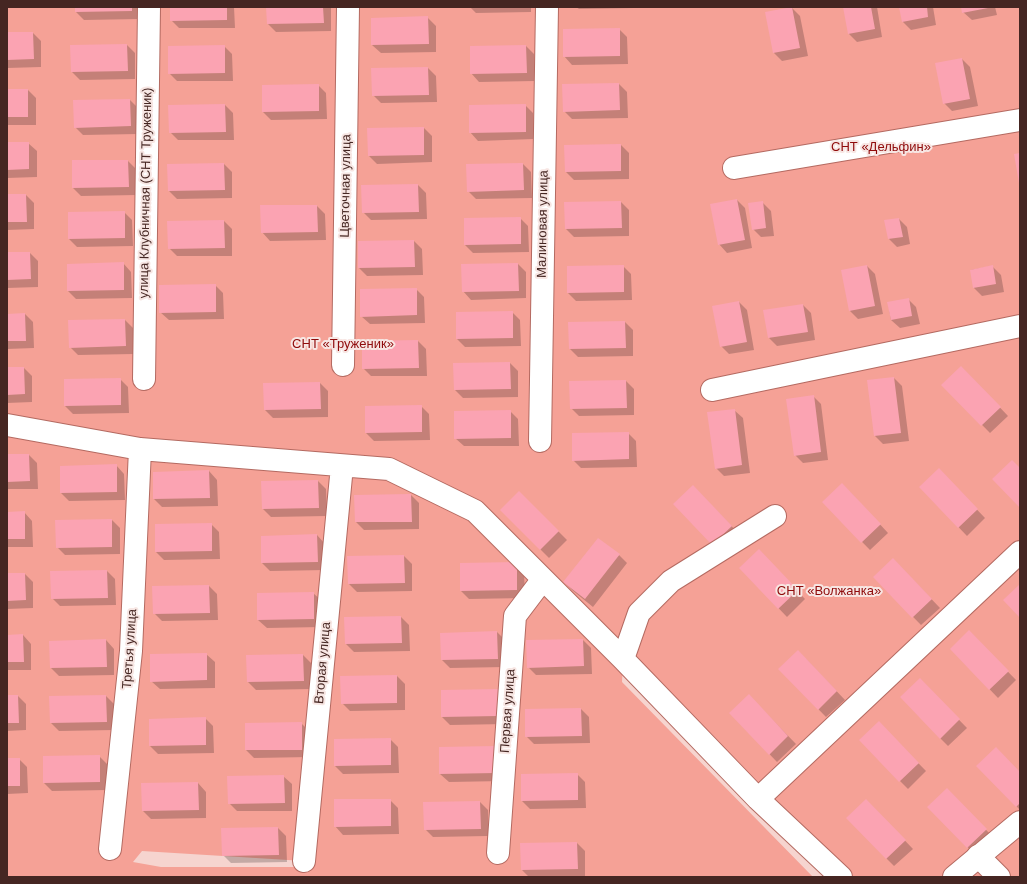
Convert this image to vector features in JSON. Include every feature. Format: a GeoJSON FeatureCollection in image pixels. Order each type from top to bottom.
{"type":"FeatureCollection","features":[{"type":"Feature","properties":{"kind":"street","name":"улица Клубничная (СНТ Труженик)"},"geometry":{"type":"LineString","coordinates":[[144,379],[149,7]]}},
{"type":"Feature","properties":{"kind":"street","name":"Цветочная улица"},"geometry":{"type":"LineString","coordinates":[[343,365],[348,7]]}},
{"type":"Feature","properties":{"kind":"street","name":"Малиновая улица"},"geometry":{"type":"LineString","coordinates":[[540,441],[547,7]]}},
{"type":"Feature","properties":{"kind":"street"},"geometry":{"type":"LineString","coordinates":[[734,168],[1020,120]]}},
{"type":"Feature","properties":{"kind":"street"},"geometry":{"type":"LineString","coordinates":[[712,390],[1020,326]]}},
{"type":"Feature","properties":{"kind":"street"},"geometry":{"type":"LineString","coordinates":[[7,425],[140,449],[389,469],[475,511],[623,659],[758,799],[841,877]]}},
{"type":"Feature","properties":{"kind":"street","name":"Третья улица"},"geometry":{"type":"LineString","coordinates":[[110,849],[131,651],[140,449]]}},
{"type":"Feature","properties":{"kind":"street","name":"Вторая улица"},"geometry":{"type":"LineString","coordinates":[[304,861],[342,466]]}},
{"type":"Feature","properties":{"kind":"street"},"geometry":{"type":"LineString","coordinates":[[623,659],[639,613],[670,581],[775,516]]}},
{"type":"Feature","properties":{"kind":"street"},"geometry":{"type":"LineString","coordinates":[[758,799],[1020,552]]}},
{"type":"Feature","properties":{"kind":"street","name":"Первая улица"},"geometry":{"type":"LineString","coordinates":[[498,853],[515,616],[543,579]]}},
{"type":"Feature","properties":{"kind":"street"},"geometry":{"type":"LineString","coordinates":[[954,877],[1020,822]]}},
{"type":"Feature","properties":{"kind":"street"},"geometry":{"type":"LineString","coordinates":[[978,856],[999,877]]}},
{"type":"Feature","properties":{"kind":"green space","name":"СНТ «Труженик»"},"geometry":{"type":"Polygon","coordinates":[[[7,7],[1020,7],[1020,877],[844,877],[623,660],[622,682],[813,877],[7,877],[7,7]],[[142,851],[133,862],[161,867],[303,867],[304,861],[142,851]]]}},
{"type":"Feature","properties":{"kind":"building"},"geometry":{"type":"Polygon","coordinates":[[[75,7],[132,7],[132,11],[75,12],[75,7]]]}},
{"type":"Feature","properties":{"kind":"building"},"geometry":{"type":"Polygon","coordinates":[[[170,7],[227,7],[227,20],[170,21],[170,7]]]}},
{"type":"Feature","properties":{"kind":"building"},"geometry":{"type":"Polygon","coordinates":[[[266,7],[323,7],[324,23],[267,24],[266,7]]]}},
{"type":"Feature","properties":{"kind":"building"},"geometry":{"type":"Polygon","coordinates":[[[792,7],[800,48],[773,53],[765,12],[792,7]]]}},
{"type":"Feature","properties":{"kind":"building"},"geometry":{"type":"Polygon","coordinates":[[[843,7],[871,7],[875,29],[848,34],[843,7]]]}},
{"type":"Feature","properties":{"kind":"building"},"geometry":{"type":"Polygon","coordinates":[[[899,7],[927,7],[928,17],[902,22],[899,7]]]}},
{"type":"Feature","properties":{"kind":"building"},"geometry":{"type":"Polygon","coordinates":[[[961,7],[988,7],[988,8],[962,13],[961,7]]]}},
{"type":"Feature","properties":{"kind":"building"},"geometry":{"type":"Polygon","coordinates":[[[428,16],[429,44],[371,45],[371,18],[428,16]]]}},
{"type":"Feature","properties":{"kind":"building"},"geometry":{"type":"Polygon","coordinates":[[[620,28],[620,56],[563,57],[563,29],[620,28]]]}},
{"type":"Feature","properties":{"kind":"building"},"geometry":{"type":"Polygon","coordinates":[[[7,32],[33,32],[34,59],[7,60],[7,32]]]}},
{"type":"Feature","properties":{"kind":"building"},"geometry":{"type":"Polygon","coordinates":[[[127,44],[128,71],[71,72],[70,45],[127,44]]]}},
{"type":"Feature","properties":{"kind":"building"},"geometry":{"type":"Polygon","coordinates":[[[225,45],[225,73],[168,74],[168,46],[225,45]]]}},
{"type":"Feature","properties":{"kind":"building"},"geometry":{"type":"Polygon","coordinates":[[[526,45],[527,73],[470,74],[470,46],[526,45]]]}},
{"type":"Feature","properties":{"kind":"building"},"geometry":{"type":"Polygon","coordinates":[[[962,58],[970,99],[943,104],[935,63],[962,58]]]}},
{"type":"Feature","properties":{"kind":"building"},"geometry":{"type":"Polygon","coordinates":[[[428,67],[429,95],[372,96],[371,68],[428,67]]]}},
{"type":"Feature","properties":{"kind":"building"},"geometry":{"type":"Polygon","coordinates":[[[619,83],[620,110],[563,112],[562,84],[619,83]]]}},
{"type":"Feature","properties":{"kind":"building"},"geometry":{"type":"Polygon","coordinates":[[[319,84],[319,111],[262,112],[262,85],[319,84]]]}},
{"type":"Feature","properties":{"kind":"building"},"geometry":{"type":"Polygon","coordinates":[[[7,89],[28,89],[28,117],[7,117],[7,89]]]}},
{"type":"Feature","properties":{"kind":"building"},"geometry":{"type":"Polygon","coordinates":[[[130,99],[131,126],[74,128],[73,100],[130,99]]]}},
{"type":"Feature","properties":{"kind":"building"},"geometry":{"type":"Polygon","coordinates":[[[225,104],[226,132],[169,133],[168,105],[225,104]]]}},
{"type":"Feature","properties":{"kind":"building"},"geometry":{"type":"Polygon","coordinates":[[[526,104],[526,132],[469,133],[469,105],[526,104]]]}},
{"type":"Feature","properties":{"kind":"building"},"geometry":{"type":"Polygon","coordinates":[[[424,127],[424,155],[368,156],[367,128],[424,127]]]}},
{"type":"Feature","properties":{"kind":"building"},"geometry":{"type":"Polygon","coordinates":[[[7,142],[29,142],[29,169],[7,170],[7,142]]]}},
{"type":"Feature","properties":{"kind":"building"},"geometry":{"type":"Polygon","coordinates":[[[621,144],[621,171],[565,172],[564,145],[621,144]]]}},
{"type":"Feature","properties":{"kind":"building"},"geometry":{"type":"Polygon","coordinates":[[[1020,153],[1020,183],[1019,183],[1014,154],[1020,153]]]}},
{"type":"Feature","properties":{"kind":"building"},"geometry":{"type":"Polygon","coordinates":[[[72,160],[128,160],[129,187],[72,188],[72,160]]]}},
{"type":"Feature","properties":{"kind":"building"},"geometry":{"type":"Polygon","coordinates":[[[224,163],[225,190],[168,191],[167,164],[224,163]]]}},
{"type":"Feature","properties":{"kind":"building"},"geometry":{"type":"Polygon","coordinates":[[[523,163],[524,190],[467,192],[466,164],[523,163]]]}},
{"type":"Feature","properties":{"kind":"building"},"geometry":{"type":"Polygon","coordinates":[[[418,184],[419,212],[362,213],[361,185],[418,184]]]}},
{"type":"Feature","properties":{"kind":"building"},"geometry":{"type":"Polygon","coordinates":[[[7,194],[26,194],[27,222],[7,222],[7,194]]]}},
{"type":"Feature","properties":{"kind":"building"},"geometry":{"type":"Polygon","coordinates":[[[737,199],[745,240],[718,245],[710,204],[737,199]]]}},
{"type":"Feature","properties":{"kind":"building"},"geometry":{"type":"Polygon","coordinates":[[[621,201],[622,228],[565,229],[564,202],[621,201]]]}},
{"type":"Feature","properties":{"kind":"building"},"geometry":{"type":"Polygon","coordinates":[[[763,201],[766,228],[752,230],[748,203],[763,201]]]}},
{"type":"Feature","properties":{"kind":"building"},"geometry":{"type":"Polygon","coordinates":[[[260,205],[317,205],[318,232],[261,233],[260,205]]]}},
{"type":"Feature","properties":{"kind":"building"},"geometry":{"type":"Polygon","coordinates":[[[125,211],[125,238],[68,239],[68,212],[125,211]]]}},
{"type":"Feature","properties":{"kind":"building"},"geometry":{"type":"Polygon","coordinates":[[[521,217],[521,244],[464,245],[464,218],[521,217]]]}},
{"type":"Feature","properties":{"kind":"building"},"geometry":{"type":"Polygon","coordinates":[[[899,218],[903,237],[888,239],[884,220],[899,218]]]}},
{"type":"Feature","properties":{"kind":"building"},"geometry":{"type":"Polygon","coordinates":[[[224,220],[225,248],[168,249],[167,221],[224,220]]]}},
{"type":"Feature","properties":{"kind":"building"},"geometry":{"type":"Polygon","coordinates":[[[414,240],[415,267],[358,268],[358,241],[414,240]]]}},
{"type":"Feature","properties":{"kind":"building"},"geometry":{"type":"Polygon","coordinates":[[[7,252],[30,252],[31,279],[7,280],[7,252]]]}},
{"type":"Feature","properties":{"kind":"building"},"geometry":{"type":"Polygon","coordinates":[[[124,262],[124,290],[67,291],[67,264],[124,262]]]}},
{"type":"Feature","properties":{"kind":"building"},"geometry":{"type":"Polygon","coordinates":[[[518,263],[519,291],[462,292],[461,264],[518,263]]]}},
{"type":"Feature","properties":{"kind":"building"},"geometry":{"type":"Polygon","coordinates":[[[624,265],[624,292],[567,293],[567,266],[624,265]]]}},
{"type":"Feature","properties":{"kind":"building"},"geometry":{"type":"Polygon","coordinates":[[[867,265],[875,306],[849,311],[841,270],[867,265]]]}},
{"type":"Feature","properties":{"kind":"building"},"geometry":{"type":"Polygon","coordinates":[[[993,265],[996,284],[973,288],[970,270],[993,265]]]}},
{"type":"Feature","properties":{"kind":"building"},"geometry":{"type":"Polygon","coordinates":[[[216,284],[216,312],[159,313],[159,285],[216,284]]]}},
{"type":"Feature","properties":{"kind":"building"},"geometry":{"type":"Polygon","coordinates":[[[417,288],[417,315],[360,317],[360,289],[417,288]]]}},
{"type":"Feature","properties":{"kind":"building"},"geometry":{"type":"Polygon","coordinates":[[[909,298],[912,316],[891,320],[887,302],[909,298]]]}},
{"type":"Feature","properties":{"kind":"building"},"geometry":{"type":"Polygon","coordinates":[[[739,301],[747,342],[720,347],[712,306],[739,301]]]}},
{"type":"Feature","properties":{"kind":"building"},"geometry":{"type":"Polygon","coordinates":[[[803,304],[808,332],[768,338],[763,310],[803,304]]]}},
{"type":"Feature","properties":{"kind":"building"},"geometry":{"type":"Polygon","coordinates":[[[513,311],[513,338],[456,339],[456,312],[513,311]]]}},
{"type":"Feature","properties":{"kind":"building"},"geometry":{"type":"Polygon","coordinates":[[[25,313],[26,341],[7,341],[7,314],[25,313]]]}},
{"type":"Feature","properties":{"kind":"building"},"geometry":{"type":"Polygon","coordinates":[[[125,319],[126,346],[69,348],[68,320],[125,319]]]}},
{"type":"Feature","properties":{"kind":"building"},"geometry":{"type":"Polygon","coordinates":[[[625,321],[626,348],[569,349],[568,322],[625,321]]]}},
{"type":"Feature","properties":{"kind":"building"},"geometry":{"type":"Polygon","coordinates":[[[418,340],[419,368],[362,369],[362,341],[418,340]]]}},
{"type":"Feature","properties":{"kind":"building"},"geometry":{"type":"Polygon","coordinates":[[[510,362],[511,389],[454,390],[453,363],[510,362]]]}},
{"type":"Feature","properties":{"kind":"building"},"geometry":{"type":"Polygon","coordinates":[[[961,366],[1001,407],[981,426],[941,385],[961,366]]]}},
{"type":"Feature","properties":{"kind":"building"},"geometry":{"type":"Polygon","coordinates":[[[7,367],[24,367],[25,394],[7,395],[7,367]]]}},
{"type":"Feature","properties":{"kind":"building"},"geometry":{"type":"Polygon","coordinates":[[[894,377],[901,433],[874,436],[867,380],[894,377]]]}},
{"type":"Feature","properties":{"kind":"building"},"geometry":{"type":"Polygon","coordinates":[[[121,378],[121,405],[64,406],[64,379],[121,378]]]}},
{"type":"Feature","properties":{"kind":"building"},"geometry":{"type":"Polygon","coordinates":[[[626,380],[627,408],[570,409],[569,381],[626,380]]]}},
{"type":"Feature","properties":{"kind":"building"},"geometry":{"type":"Polygon","coordinates":[[[320,382],[321,409],[264,410],[263,383],[320,382]]]}},
{"type":"Feature","properties":{"kind":"building"},"geometry":{"type":"Polygon","coordinates":[[[814,395],[821,452],[794,456],[786,399],[814,395]]]}},
{"type":"Feature","properties":{"kind":"building"},"geometry":{"type":"Polygon","coordinates":[[[422,405],[422,432],[365,433],[365,406],[422,405]]]}},
{"type":"Feature","properties":{"kind":"building"},"geometry":{"type":"Polygon","coordinates":[[[735,409],[742,465],[715,469],[707,412],[735,409]]]}},
{"type":"Feature","properties":{"kind":"building"},"geometry":{"type":"Polygon","coordinates":[[[511,410],[511,438],[454,439],[454,411],[511,410]]]}},
{"type":"Feature","properties":{"kind":"building"},"geometry":{"type":"Polygon","coordinates":[[[629,432],[629,459],[572,461],[572,433],[629,432]]]}},
{"type":"Feature","properties":{"kind":"building"},"geometry":{"type":"Polygon","coordinates":[[[7,454],[29,454],[30,481],[7,482],[7,454]]]}},
{"type":"Feature","properties":{"kind":"building"},"geometry":{"type":"Polygon","coordinates":[[[1012,460],[1020,468],[1020,508],[992,479],[1012,460]]]}},
{"type":"Feature","properties":{"kind":"building"},"geometry":{"type":"Polygon","coordinates":[[[117,464],[117,492],[60,493],[60,466],[117,464]]]}},
{"type":"Feature","properties":{"kind":"building"},"geometry":{"type":"Polygon","coordinates":[[[939,468],[978,509],[958,528],[919,487],[939,468]]]}},
{"type":"Feature","properties":{"kind":"building"},"geometry":{"type":"Polygon","coordinates":[[[209,470],[210,498],[153,499],[153,472],[209,470]]]}},
{"type":"Feature","properties":{"kind":"building"},"geometry":{"type":"Polygon","coordinates":[[[318,480],[319,508],[262,509],[261,481],[318,480]]]}},
{"type":"Feature","properties":{"kind":"building"},"geometry":{"type":"Polygon","coordinates":[[[842,483],[881,524],[861,543],[822,502],[842,483]]]}},
{"type":"Feature","properties":{"kind":"building"},"geometry":{"type":"Polygon","coordinates":[[[693,485],[732,526],[712,545],[673,504],[693,485]]]}},
{"type":"Feature","properties":{"kind":"building"},"geometry":{"type":"Polygon","coordinates":[[[519,491],[559,531],[540,550],[500,510],[519,491]]]}},
{"type":"Feature","properties":{"kind":"building"},"geometry":{"type":"Polygon","coordinates":[[[411,494],[412,522],[355,522],[354,495],[411,494]]]}},
{"type":"Feature","properties":{"kind":"building"},"geometry":{"type":"Polygon","coordinates":[[[25,511],[25,539],[7,539],[7,512],[25,511]]]}},
{"type":"Feature","properties":{"kind":"building"},"geometry":{"type":"Polygon","coordinates":[[[112,519],[112,547],[56,548],[55,520],[112,519]]]}},
{"type":"Feature","properties":{"kind":"building"},"geometry":{"type":"Polygon","coordinates":[[[212,523],[212,551],[155,552],[155,524],[212,523]]]}},
{"type":"Feature","properties":{"kind":"building"},"geometry":{"type":"Polygon","coordinates":[[[317,534],[318,562],[261,563],[261,536],[317,534]]]}},
{"type":"Feature","properties":{"kind":"building"},"geometry":{"type":"Polygon","coordinates":[[[598,538],[620,554],[585,599],[563,582],[598,538]]]}},
{"type":"Feature","properties":{"kind":"building"},"geometry":{"type":"Polygon","coordinates":[[[759,549],[798,590],[778,609],[739,568],[759,549]]]}},
{"type":"Feature","properties":{"kind":"building"},"geometry":{"type":"Polygon","coordinates":[[[404,555],[405,583],[348,584],[347,556],[404,555]]]}},
{"type":"Feature","properties":{"kind":"building"},"geometry":{"type":"Polygon","coordinates":[[[893,558],[932,599],[912,618],[873,577],[893,558]]]}},
{"type":"Feature","properties":{"kind":"building"},"geometry":{"type":"Polygon","coordinates":[[[517,562],[517,590],[460,591],[460,563],[517,562]]]}},
{"type":"Feature","properties":{"kind":"building"},"geometry":{"type":"Polygon","coordinates":[[[107,570],[108,598],[51,599],[50,571],[107,570]]]}},
{"type":"Feature","properties":{"kind":"building"},"geometry":{"type":"Polygon","coordinates":[[[7,573],[25,573],[26,600],[7,601],[7,573]]]}},
{"type":"Feature","properties":{"kind":"building"},"geometry":{"type":"Polygon","coordinates":[[[1020,584],[1020,618],[1003,600],[1020,584]]]}},
{"type":"Feature","properties":{"kind":"building"},"geometry":{"type":"Polygon","coordinates":[[[209,585],[210,613],[153,614],[152,586],[209,585]]]}},
{"type":"Feature","properties":{"kind":"building"},"geometry":{"type":"Polygon","coordinates":[[[314,592],[314,619],[257,620],[257,593],[314,592]]]}},
{"type":"Feature","properties":{"kind":"building"},"geometry":{"type":"Polygon","coordinates":[[[401,616],[402,643],[345,644],[344,617],[401,616]]]}},
{"type":"Feature","properties":{"kind":"building"},"geometry":{"type":"Polygon","coordinates":[[[969,630],[1009,671],[989,690],[950,649],[969,630]]]}},
{"type":"Feature","properties":{"kind":"building"},"geometry":{"type":"Polygon","coordinates":[[[497,631],[498,659],[441,660],[440,633],[497,631]]]}},
{"type":"Feature","properties":{"kind":"building"},"geometry":{"type":"Polygon","coordinates":[[[23,634],[24,662],[7,662],[7,635],[23,634]]]}},
{"type":"Feature","properties":{"kind":"building"},"geometry":{"type":"Polygon","coordinates":[[[106,639],[107,667],[50,668],[49,641],[106,639]]]}},
{"type":"Feature","properties":{"kind":"building"},"geometry":{"type":"Polygon","coordinates":[[[583,639],[584,666],[527,668],[526,640],[583,639]]]}},
{"type":"Feature","properties":{"kind":"building"},"geometry":{"type":"Polygon","coordinates":[[[798,650],[837,691],[818,710],[778,669],[798,650]]]}},
{"type":"Feature","properties":{"kind":"building"},"geometry":{"type":"Polygon","coordinates":[[[207,653],[207,680],[150,682],[150,654],[207,653]]]}},
{"type":"Feature","properties":{"kind":"building"},"geometry":{"type":"Polygon","coordinates":[[[303,654],[304,681],[247,682],[246,655],[303,654]]]}},
{"type":"Feature","properties":{"kind":"building"},"geometry":{"type":"Polygon","coordinates":[[[397,675],[397,703],[341,704],[340,676],[397,675]]]}},
{"type":"Feature","properties":{"kind":"building"},"geometry":{"type":"Polygon","coordinates":[[[920,678],[960,719],[940,739],[900,697],[920,678]]]}},
{"type":"Feature","properties":{"kind":"building"},"geometry":{"type":"Polygon","coordinates":[[[498,689],[498,716],[441,717],[441,690],[498,689]]]}},
{"type":"Feature","properties":{"kind":"building"},"geometry":{"type":"Polygon","coordinates":[[[749,694],[788,736],[769,755],[729,713],[749,694]]]}},
{"type":"Feature","properties":{"kind":"building"},"geometry":{"type":"Polygon","coordinates":[[[7,695],[18,695],[19,723],[7,723],[7,695]]]}},
{"type":"Feature","properties":{"kind":"building"},"geometry":{"type":"Polygon","coordinates":[[[106,695],[107,722],[50,723],[49,696],[106,695]]]}},
{"type":"Feature","properties":{"kind":"building"},"geometry":{"type":"Polygon","coordinates":[[[581,708],[582,736],[525,737],[525,709],[581,708]]]}},
{"type":"Feature","properties":{"kind":"building"},"geometry":{"type":"Polygon","coordinates":[[[206,717],[206,745],[149,746],[149,719],[206,717]]]}},
{"type":"Feature","properties":{"kind":"building"},"geometry":{"type":"Polygon","coordinates":[[[879,721],[919,763],[899,782],[859,740],[879,721]]]}},
{"type":"Feature","properties":{"kind":"building"},"geometry":{"type":"Polygon","coordinates":[[[302,722],[302,750],[245,750],[245,723],[302,722]]]}},
{"type":"Feature","properties":{"kind":"building"},"geometry":{"type":"Polygon","coordinates":[[[391,738],[391,765],[334,766],[334,739],[391,738]]]}},
{"type":"Feature","properties":{"kind":"building"},"geometry":{"type":"Polygon","coordinates":[[[496,746],[496,773],[439,774],[439,747],[496,746]]]}},
{"type":"Feature","properties":{"kind":"building"},"geometry":{"type":"Polygon","coordinates":[[[996,747],[1020,772],[1020,803],[1016,807],[976,766],[996,747]]]}},
{"type":"Feature","properties":{"kind":"building"},"geometry":{"type":"Polygon","coordinates":[[[100,755],[100,782],[43,783],[43,756],[100,755]]]}},
{"type":"Feature","properties":{"kind":"building"},"geometry":{"type":"Polygon","coordinates":[[[7,758],[20,758],[20,786],[7,786],[7,758]]]}},
{"type":"Feature","properties":{"kind":"building"},"geometry":{"type":"Polygon","coordinates":[[[578,773],[578,800],[521,801],[521,774],[578,773]]]}},
{"type":"Feature","properties":{"kind":"building"},"geometry":{"type":"Polygon","coordinates":[[[284,775],[285,803],[228,804],[227,776],[284,775]]]}},
{"type":"Feature","properties":{"kind":"building"},"geometry":{"type":"Polygon","coordinates":[[[198,782],[199,810],[142,811],[141,783],[198,782]]]}},
{"type":"Feature","properties":{"kind":"building"},"geometry":{"type":"Polygon","coordinates":[[[947,788],[987,829],[967,848],[927,807],[947,788]]]}},
{"type":"Feature","properties":{"kind":"building"},"geometry":{"type":"Polygon","coordinates":[[[334,799],[391,799],[391,826],[334,827],[334,799]]]}},
{"type":"Feature","properties":{"kind":"building"},"geometry":{"type":"Polygon","coordinates":[[[866,799],[906,840],[886,859],[846,818],[866,799]]]}},
{"type":"Feature","properties":{"kind":"building"},"geometry":{"type":"Polygon","coordinates":[[[480,801],[481,829],[424,830],[423,802],[480,801]]]}},
{"type":"Feature","properties":{"kind":"building"},"geometry":{"type":"Polygon","coordinates":[[[278,827],[279,855],[222,856],[221,828],[278,827]]]}},
{"type":"Feature","properties":{"kind":"building"},"geometry":{"type":"Polygon","coordinates":[[[577,842],[578,869],[521,870],[520,843],[577,842]]]}},
{"type":"Feature","properties":{"kind":"park label","name":"СНТ «Дельфин»"},"geometry":{"type":"Point","coordinates":[881,147]}},
{"type":"Feature","properties":{"kind":"park label","name":"СНТ «Волжанка»"},"geometry":{"type":"Point","coordinates":[829,591]}}]}
